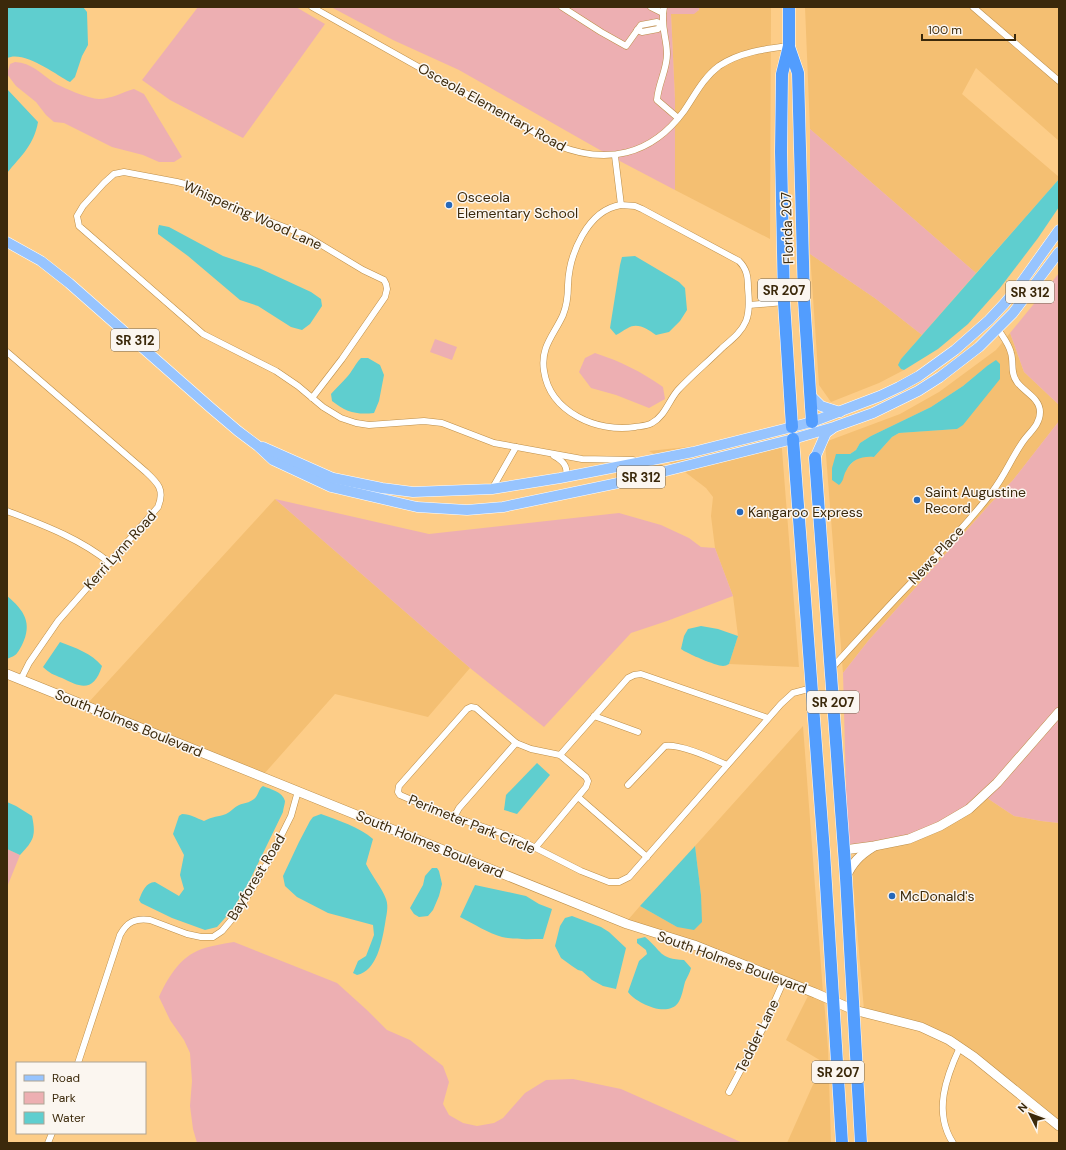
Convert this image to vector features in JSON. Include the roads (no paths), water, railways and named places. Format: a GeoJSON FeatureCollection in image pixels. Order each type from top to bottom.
{"type":"FeatureCollection","features":[{"type":"Feature","properties":{"kind":"highway","name":"SR 207"},"geometry":{"type":"LineString","coordinates":[[789,7],[789,46],[782,74],[781,190],[784,302],[824,852],[842,1143]]}},
{"type":"Feature","properties":{"kind":"highway","name":"Florida 207"},"geometry":{"type":"LineString","coordinates":[[789,46],[798,73],[804,300],[812,428]]}},
{"type":"Feature","properties":{"kind":"highway","name":"SR 207"},"geometry":{"type":"LineString","coordinates":[[814,458],[846,878],[861,1143]]}},
{"type":"Feature","properties":{"kind":"highway"},"geometry":{"type":"LineString","coordinates":[[821,812],[827,820],[828,838],[837,847],[844,850]]}},
{"type":"Feature","properties":{"kind":"highway"},"geometry":{"type":"LineString","coordinates":[[824,852],[831,852],[838,859],[840,872],[846,878]]}},
{"type":"Feature","properties":{"kind":"main road","name":"SR 312"},"geometry":{"type":"LineString","coordinates":[[812,428],[840,412],[880,396],[919,376],[937,364],[972,336],[989,320],[1023,280],[1059,230]]}},
{"type":"Feature","properties":{"kind":"main road","name":"SR 312"},"geometry":{"type":"LineString","coordinates":[[7,242],[41,261],[58,274],[238,431],[274,460],[331,487],[417,507],[467,510],[503,507],[618,483],[812,428],[834,427],[873,412],[918,391],[979,347],[998,329],[1028,294],[1059,252]]}},
{"type":"Feature","properties":{"kind":"main road"},"geometry":{"type":"LineString","coordinates":[[998,329],[996,321],[997,318],[1024,287],[1023,280]]}},
{"type":"Feature","properties":{"kind":"main road"},"geometry":{"type":"LineString","coordinates":[[810,395],[821,406],[840,412]]}},
{"type":"Feature","properties":{"kind":"main road"},"geometry":{"type":"LineString","coordinates":[[814,458],[826,433],[834,427]]}},
{"type":"Feature","properties":{"kind":"main road","name":"SR 207"},"geometry":{"type":"LineString","coordinates":[[812,428],[814,458]]}},
{"type":"Feature","properties":{"kind":"main road","name":"SR 312"},"geometry":{"type":"LineString","coordinates":[[258,446],[333,478],[382,488],[413,492],[492,489],[793,433]]}},
{"type":"Feature","properties":{"kind":"main road"},"geometry":{"type":"LineString","coordinates":[[488,508],[485,503],[492,489]]}},
{"type":"Feature","properties":{"kind":"main road","name":"South Holmes Boulevard"},"geometry":{"type":"LineString","coordinates":[[7,674],[627,924],[694,946],[784,980],[834,1000],[854,1010],[921,1027],[935,1033],[960,1047],[1059,1126]]}},
{"type":"Feature","properties":{"kind":"main road"},"geometry":{"type":"LineString","coordinates":[[844,850],[909,839],[940,826],[969,809],[997,783],[1059,712]]}},
{"type":"Feature","properties":{"kind":"main road"},"geometry":{"type":"LineString","coordinates":[[846,878],[851,866],[864,853],[874,846]]}},
{"type":"Feature","properties":{"kind":"street","name":"Osceola Elementary Road"},"geometry":{"type":"LineString","coordinates":[[312,7],[557,144],[580,153],[601,156],[615,156],[638,148],[667,130],[693,98],[702,83],[718,67],[747,53],[789,46]]}},
{"type":"Feature","properties":{"kind":"street"},"geometry":{"type":"LineString","coordinates":[[562,7],[626,46],[638,30],[642,32],[658,29],[662,25]]}},
{"type":"Feature","properties":{"kind":"street"},"geometry":{"type":"LineString","coordinates":[[651,7],[663,10],[662,25],[667,54],[657,100],[678,118]]}},
{"type":"Feature","properties":{"kind":"street"},"geometry":{"type":"LineString","coordinates":[[973,7],[1059,81]]}},
{"type":"Feature","properties":{"kind":"street"},"geometry":{"type":"LineString","coordinates":[[615,156],[621,205]]}},
{"type":"Feature","properties":{"kind":"street","name":"Whispering Wood Lane"},"geometry":{"type":"LineString","coordinates":[[312,398],[342,359],[385,297],[387,289],[384,280],[363,270],[305,235],[226,204],[189,185],[124,172],[114,174],[104,183],[83,206],[77,216],[79,226],[203,334],[276,371],[298,386],[312,398],[323,407],[341,418],[356,423],[369,425],[424,421],[442,423],[494,443],[582,459],[652,460]]}},
{"type":"Feature","properties":{"kind":"street"},"geometry":{"type":"LineString","coordinates":[[621,205],[635,206],[642,209],[739,261],[743,265],[748,276],[749,305],[746,321],[738,334],[678,390],[662,415],[646,426],[611,428],[584,420],[566,409],[554,395],[546,379],[543,362],[544,352],[551,335],[564,313],[568,295],[570,267],[578,244],[589,225],[610,208],[621,205]]}},
{"type":"Feature","properties":{"kind":"street"},"geometry":{"type":"LineString","coordinates":[[749,305],[784,302]]}},
{"type":"Feature","properties":{"kind":"street","name":"News Place"},"geometry":{"type":"LineString","coordinates":[[831,669],[982,505],[1004,475],[1023,441],[1035,428],[1040,412],[1039,406],[1033,397],[1016,381],[1012,371],[1010,349],[998,329]]}},
{"type":"Feature","properties":{"kind":"street","name":"Kerri Lynn Road"},"geometry":{"type":"LineString","coordinates":[[7,352],[153,478],[161,491],[161,500],[158,507],[58,621],[29,663],[21,679]]}},
{"type":"Feature","properties":{"kind":"street"},"geometry":{"type":"LineString","coordinates":[[492,489],[516,447]]}},
{"type":"Feature","properties":{"kind":"street"},"geometry":{"type":"LineString","coordinates":[[549,453],[562,461],[567,470],[566,476]]}},
{"type":"Feature","properties":{"kind":"street"},"geometry":{"type":"LineString","coordinates":[[7,511],[72,538],[96,551],[110,563]]}},
{"type":"Feature","properties":{"kind":"street"},"geometry":{"type":"LineString","coordinates":[[535,848],[586,788],[588,781],[586,777],[560,755],[628,678],[641,674],[768,718]]}},
{"type":"Feature","properties":{"kind":"street","name":"Perimeter Park Circle"},"geometry":{"type":"LineString","coordinates":[[560,755],[531,749],[516,743],[476,708],[471,707],[467,709],[399,786],[398,789],[400,795],[454,817],[507,835],[581,871],[614,883],[629,877],[789,696],[812,688]]}},
{"type":"Feature","properties":{"kind":"street"},"geometry":{"type":"LineString","coordinates":[[594,716],[638,732]]}},
{"type":"Feature","properties":{"kind":"street"},"geometry":{"type":"LineString","coordinates":[[454,817],[459,808],[516,743]]}},
{"type":"Feature","properties":{"kind":"street"},"geometry":{"type":"LineString","coordinates":[[628,786],[665,746],[672,745],[710,757],[727,765]]}},
{"type":"Feature","properties":{"kind":"street","name":"Bayforest Road"},"geometry":{"type":"LineString","coordinates":[[78,1062],[123,930],[132,921],[143,919],[150,920],[187,934],[201,937],[213,937],[222,931],[238,912],[268,862],[290,816],[298,791]]}},
{"type":"Feature","properties":{"kind":"street"},"geometry":{"type":"LineString","coordinates":[[578,797],[647,857]]}},
{"type":"Feature","properties":{"kind":"street","name":"Tedder Lane"},"geometry":{"type":"LineString","coordinates":[[729,1092],[762,1030],[784,980]]}},
{"type":"Feature","properties":{"kind":"street"},"geometry":{"type":"LineString","coordinates":[[953,1143],[947,1135],[942,1107],[952,1063],[960,1047]]}},
{"type":"Feature","properties":{"kind":"water"},"geometry":{"type":"Polygon","coordinates":[[[7,7],[83,7],[87,12],[88,45],[82,56],[75,77],[70,82],[30,60],[14,56],[7,58],[7,7]]]}},
{"type":"Feature","properties":{"kind":"water"},"geometry":{"type":"Polygon","coordinates":[[[7,89],[38,122],[30,144],[7,173],[7,89]]]}},
{"type":"Feature","properties":{"kind":"water"},"geometry":{"type":"Polygon","coordinates":[[[1059,179],[1059,207],[1038,238],[1000,288],[968,324],[938,349],[904,370],[901,369],[898,365],[901,359],[1059,179]]]}},
{"type":"Feature","properties":{"kind":"water"},"geometry":{"type":"Polygon","coordinates":[[[159,225],[169,227],[223,256],[259,268],[311,292],[321,299],[322,306],[310,324],[302,330],[291,327],[258,306],[240,300],[188,256],[158,234],[159,225]]]}},
{"type":"Feature","properties":{"kind":"water"},"geometry":{"type":"Polygon","coordinates":[[[635,256],[679,282],[685,288],[687,310],[680,321],[669,332],[656,335],[639,326],[631,326],[616,335],[610,328],[622,257],[635,256]]]}},
{"type":"Feature","properties":{"kind":"water"},"geometry":{"type":"Polygon","coordinates":[[[361,358],[368,358],[380,365],[384,375],[379,401],[374,413],[362,414],[352,412],[342,408],[332,401],[331,394],[349,375],[361,358]]]}},
{"type":"Feature","properties":{"kind":"water"},"geometry":{"type":"Polygon","coordinates":[[[996,360],[1000,364],[1000,379],[963,425],[957,429],[899,433],[892,437],[874,457],[865,457],[854,461],[848,467],[842,482],[839,485],[832,480],[832,468],[836,454],[850,454],[856,450],[860,443],[871,436],[931,407],[963,386],[996,360]]]}},
{"type":"Feature","properties":{"kind":"water"},"geometry":{"type":"Polygon","coordinates":[[[7,596],[22,612],[27,624],[27,630],[18,652],[7,659],[7,596]]]}},
{"type":"Feature","properties":{"kind":"water"},"geometry":{"type":"Polygon","coordinates":[[[701,626],[718,629],[738,636],[729,664],[723,666],[714,664],[681,649],[684,636],[688,629],[701,626]]]}},
{"type":"Feature","properties":{"kind":"water"},"geometry":{"type":"Polygon","coordinates":[[[60,642],[88,654],[102,666],[99,674],[91,684],[86,686],[75,684],[52,674],[43,667],[60,642]]]}},
{"type":"Feature","properties":{"kind":"water"},"geometry":{"type":"Polygon","coordinates":[[[537,763],[550,775],[517,814],[504,810],[506,795],[537,763]]]}},
{"type":"Feature","properties":{"kind":"water"},"geometry":{"type":"Polygon","coordinates":[[[263,786],[282,795],[285,801],[283,812],[249,882],[233,909],[217,927],[205,930],[172,918],[141,903],[139,900],[143,891],[152,882],[155,882],[179,896],[184,889],[180,875],[184,855],[173,834],[179,816],[182,814],[193,816],[204,821],[226,814],[237,806],[254,799],[263,786]]]}},
{"type":"Feature","properties":{"kind":"water"},"geometry":{"type":"Polygon","coordinates":[[[7,802],[32,816],[34,828],[33,837],[20,855],[7,849],[7,802]]]}},
{"type":"Feature","properties":{"kind":"water"},"geometry":{"type":"Polygon","coordinates":[[[321,814],[355,827],[373,839],[366,864],[384,895],[387,902],[387,912],[380,947],[374,962],[364,972],[357,975],[353,973],[358,961],[366,956],[374,935],[373,925],[328,913],[297,897],[285,886],[283,876],[299,842],[313,817],[321,814]]]}},
{"type":"Feature","properties":{"kind":"water"},"geometry":{"type":"Polygon","coordinates":[[[695,846],[701,895],[702,922],[694,930],[677,927],[640,906],[695,846]]]}},
{"type":"Feature","properties":{"kind":"water"},"geometry":{"type":"Polygon","coordinates":[[[432,868],[437,868],[439,871],[442,884],[439,896],[433,910],[428,916],[419,917],[414,914],[410,908],[423,885],[425,876],[432,868]]]}},
{"type":"Feature","properties":{"kind":"water"},"geometry":{"type":"Polygon","coordinates":[[[475,885],[526,896],[539,904],[552,909],[543,939],[517,939],[502,937],[486,931],[460,917],[475,885]]]}},
{"type":"Feature","properties":{"kind":"water"},"geometry":{"type":"Polygon","coordinates":[[[572,916],[601,927],[609,932],[626,948],[616,989],[603,986],[592,980],[582,971],[578,970],[561,958],[555,946],[560,926],[565,918],[572,916]]]}},
{"type":"Feature","properties":{"kind":"water"},"geometry":{"type":"Polygon","coordinates":[[[645,937],[665,956],[684,960],[691,968],[679,1001],[673,1007],[659,1009],[652,1007],[644,1004],[628,992],[639,961],[647,954],[646,950],[637,943],[637,939],[645,937]]]}},
{"type":"Feature","properties":{"kind":"place","name":"Osceola Elementary School"},"geometry":{"type":"Point","coordinates":[449,205]}},
{"type":"Feature","properties":{"kind":"place","name":"Saint Augustine Record"},"geometry":{"type":"Point","coordinates":[917,500]}},
{"type":"Feature","properties":{"kind":"place","name":"Kangaroo Express"},"geometry":{"type":"Point","coordinates":[740,512]}},
{"type":"Feature","properties":{"kind":"place","name":"McDonald's"},"geometry":{"type":"Point","coordinates":[892,896]}}]}
